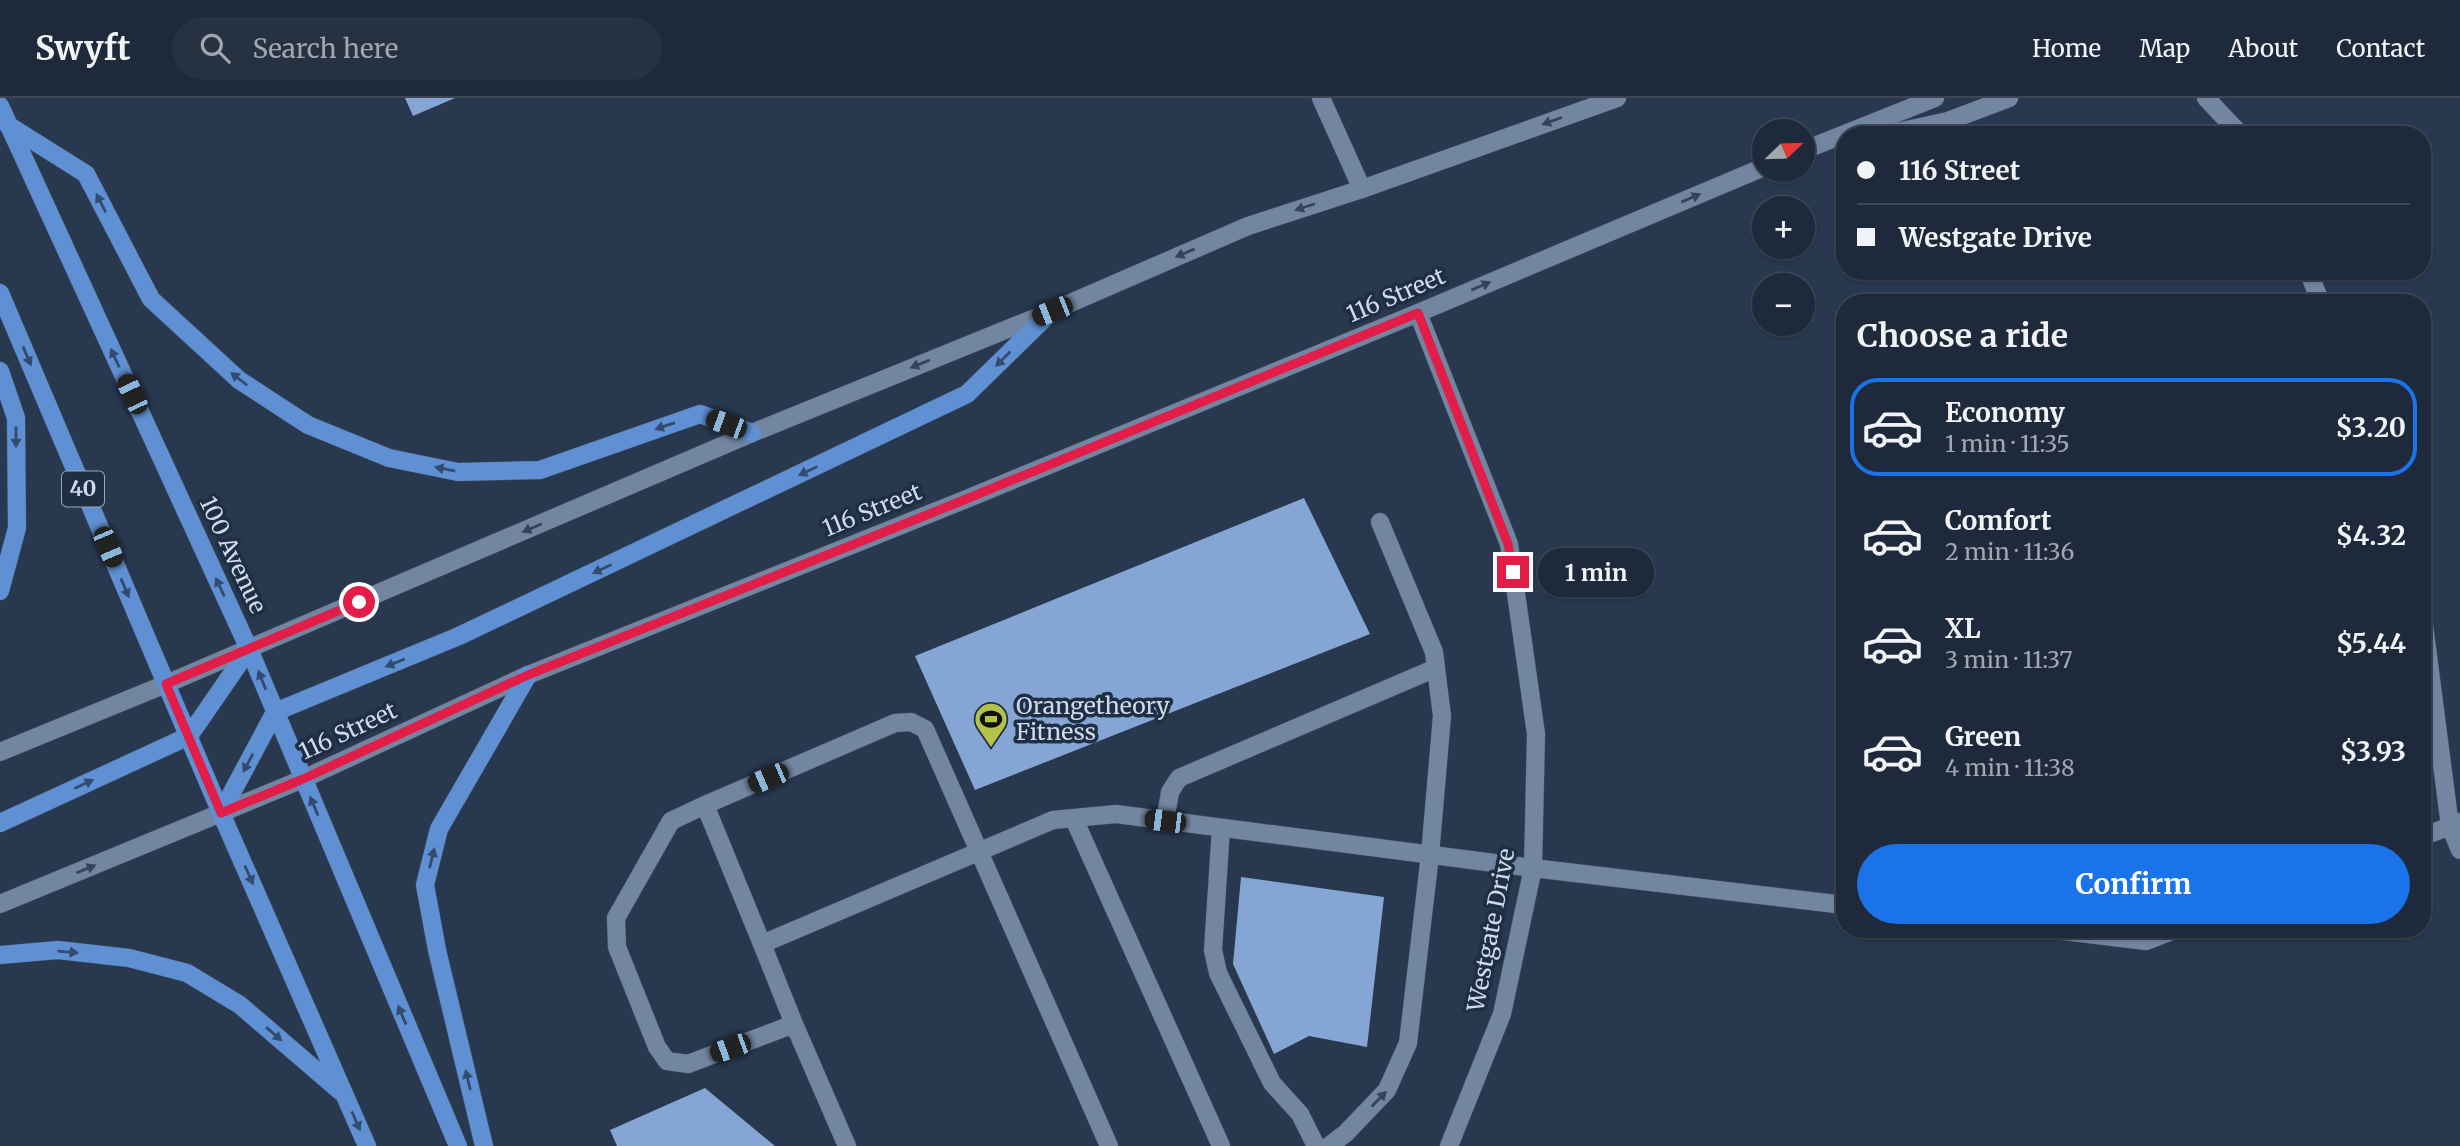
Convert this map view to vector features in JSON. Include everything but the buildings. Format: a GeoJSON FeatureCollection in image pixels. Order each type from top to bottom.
{"type":"FeatureCollection","features":[{"type":"Feature","properties":{"kind":"main road"},"geometry":{"type":"LineString","coordinates":[[1321,98],[1362,189]]}},
{"type":"Feature","properties":{"kind":"main road"},"geometry":{"type":"LineString","coordinates":[[0,752],[249,649],[752,433],[1052,311],[1248,226],[1362,189],[1617,98]]}},
{"type":"Feature","properties":{"kind":"main road"},"geometry":{"type":"LineString","coordinates":[[1866,126],[1935,98]]}},
{"type":"Feature","properties":{"kind":"main road"},"geometry":{"type":"LineString","coordinates":[[1925,126],[1948,121],[2009,98]]}},
{"type":"Feature","properties":{"kind":"main road"},"geometry":{"type":"LineString","coordinates":[[2206,98],[2232,126]]}},
{"type":"Feature","properties":{"kind":"main road","name":"100 Avenue"},"geometry":{"type":"LineString","coordinates":[[0,106],[249,649],[457,1146]]}},
{"type":"Feature","properties":{"kind":"main road"},"geometry":{"type":"LineString","coordinates":[[8,125],[86,174],[151,299],[239,380],[308,425],[389,458],[458,472],[540,470],[699,414],[752,433]]}},
{"type":"Feature","properties":{"kind":"main road"},"geometry":{"type":"LineString","coordinates":[[1815,147],[1836,138]]}},
{"type":"Feature","properties":{"kind":"main road"},"geometry":{"type":"LineString","coordinates":[[1815,150],[1836,146]]}},
{"type":"Feature","properties":{"kind":"main road","name":"116 Street"},"geometry":{"type":"LineString","coordinates":[[0,904],[303,779],[528,675],[959,502],[1752,172]]}},
{"type":"Feature","properties":{"kind":"main road","name":"40"},"geometry":{"type":"LineString","coordinates":[[0,293],[221,813],[367,1146]]}},
{"type":"Feature","properties":{"kind":"main road"},"geometry":{"type":"LineString","coordinates":[[221,813],[275,712],[459,636],[967,394],[1052,311]]}},
{"type":"Feature","properties":{"kind":"main road","name":"Westgate Drive"},"geometry":{"type":"LineString","coordinates":[[1418,313],[1508,544],[1536,734],[1533,868],[1502,1014],[1449,1146]]}},
{"type":"Feature","properties":{"kind":"main road"},"geometry":{"type":"LineString","coordinates":[[0,371],[16,418],[17,528],[0,590]]}},
{"type":"Feature","properties":{"kind":"main road"},"geometry":{"type":"LineString","coordinates":[[1329,1146],[1346,1133],[1387,1090],[1408,1043],[1430,855],[1442,716],[1434,652],[1380,522]]}},
{"type":"Feature","properties":{"kind":"main road"},"geometry":{"type":"LineString","coordinates":[[0,823],[189,736],[249,649]]}},
{"type":"Feature","properties":{"kind":"main road"},"geometry":{"type":"LineString","coordinates":[[1165,821],[1170,792],[1179,778],[1436,668]]}},
{"type":"Feature","properties":{"kind":"main road"},"geometry":{"type":"LineString","coordinates":[[2431,668],[2460,850]]}},
{"type":"Feature","properties":{"kind":"main road"},"geometry":{"type":"LineString","coordinates":[[484,1146],[437,950],[425,885],[439,829],[528,675]]}},
{"type":"Feature","properties":{"kind":"main road"},"geometry":{"type":"LineString","coordinates":[[794,1024],[688,1064],[667,1061],[652,1035],[617,947],[616,918],[671,821],[895,723],[911,722],[925,729],[1109,1146]]}},
{"type":"Feature","properties":{"kind":"main road"},"geometry":{"type":"LineString","coordinates":[[705,805],[794,1024],[848,1146]]}},
{"type":"Feature","properties":{"kind":"main road"},"geometry":{"type":"LineString","coordinates":[[762,944],[1053,820],[1116,814],[1836,904]]}},
{"type":"Feature","properties":{"kind":"main road"},"geometry":{"type":"LineString","coordinates":[[1074,819],[1221,1146]]}},
{"type":"Feature","properties":{"kind":"main road"},"geometry":{"type":"LineString","coordinates":[[2431,833],[2455,824]]}},
{"type":"Feature","properties":{"kind":"main road"},"geometry":{"type":"LineString","coordinates":[[1221,828],[1213,950],[1218,973],[1272,1083],[1300,1114],[1316,1146]]}},
{"type":"Feature","properties":{"kind":"main road"},"geometry":{"type":"LineString","coordinates":[[2121,938],[2146,941],[2154,938]]}},
{"type":"Feature","properties":{"kind":"main road"},"geometry":{"type":"LineString","coordinates":[[0,955],[58,950],[129,958],[187,973],[240,1005],[345,1096]]}},
{"type":"Feature","properties":{"kind":"place","name":"Orangetheory Fitness"},"geometry":{"type":"Point","coordinates":[991,749]}},
{"type":"Feature","properties":{"kind":"route"},"geometry":{"type":"LineString","coordinates":[[359,602],[166,684],[221,813],[303,779],[528,675],[959,502],[1418,313],[1508,544],[1513,572]]}}]}
